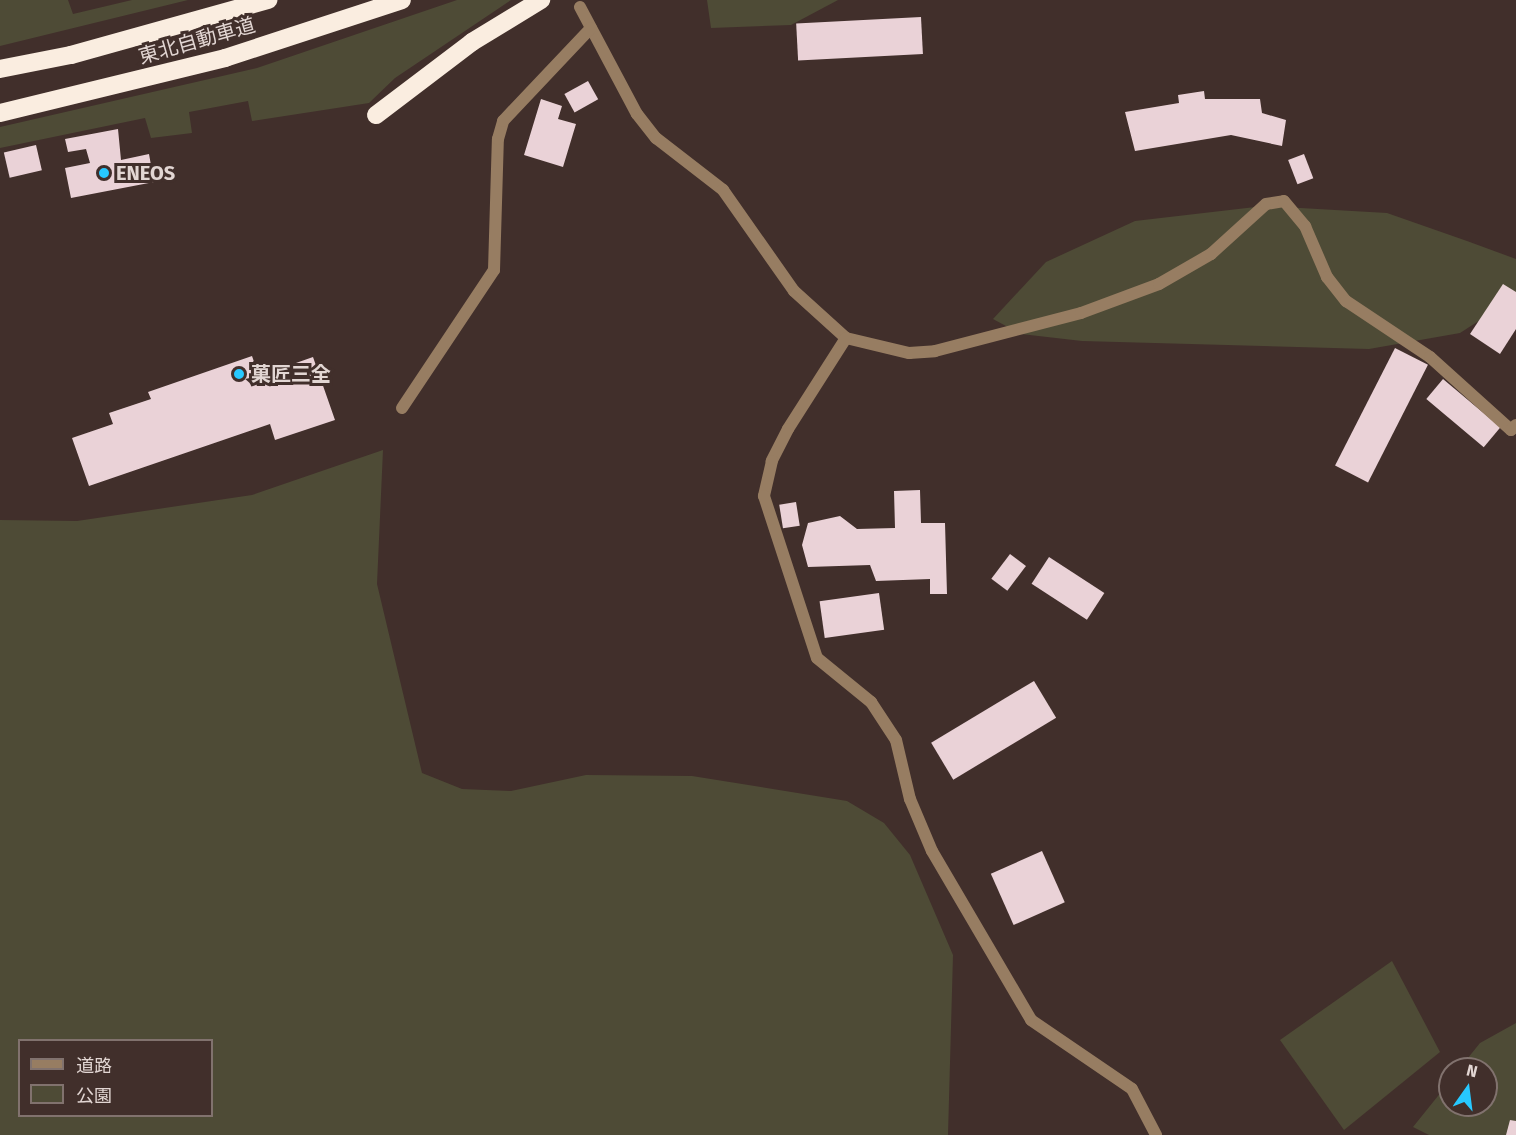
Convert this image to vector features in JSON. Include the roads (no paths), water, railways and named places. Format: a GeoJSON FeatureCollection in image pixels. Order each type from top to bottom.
{"type":"FeatureCollection","features":[{"type":"Feature","properties":{"kind":"highway","name":"東北自動車道"},"geometry":{"type":"LineString","coordinates":[[0,69],[71,55],[268,0]]}},
{"type":"Feature","properties":{"kind":"highway","name":"東北自動車道"},"geometry":{"type":"LineString","coordinates":[[0,113],[225,58],[402,0]]}},
{"type":"Feature","properties":{"kind":"highway"},"geometry":{"type":"LineString","coordinates":[[376,114],[472,42],[541,0]]}},
{"type":"Feature","properties":{"kind":"street"},"geometry":{"type":"LineString","coordinates":[[580,7],[656,138],[723,190],[794,291],[846,338],[909,353],[926,352],[1081,313],[1159,284],[1211,254],[1266,204],[1284,201],[1346,301],[1430,357],[1512,430],[1516,425]]}},
{"type":"Feature","properties":{"kind":"street"},"geometry":{"type":"LineString","coordinates":[[402,408],[494,270],[498,139],[503,121],[591,28]]}},
{"type":"Feature","properties":{"kind":"street"},"geometry":{"type":"LineString","coordinates":[[846,338],[788,429],[772,461],[764,496],[816,658],[871,702],[896,740],[910,799],[932,851],[1031,1020],[1132,1089],[1156,1135]]}},
{"type":"Feature","properties":{"kind":"place","name":"ENEOS"},"geometry":{"type":"Point","coordinates":[104,173]}},
{"type":"Feature","properties":{"kind":"place","name":"菓匠三全"},"geometry":{"type":"Point","coordinates":[239,374]}}]}
